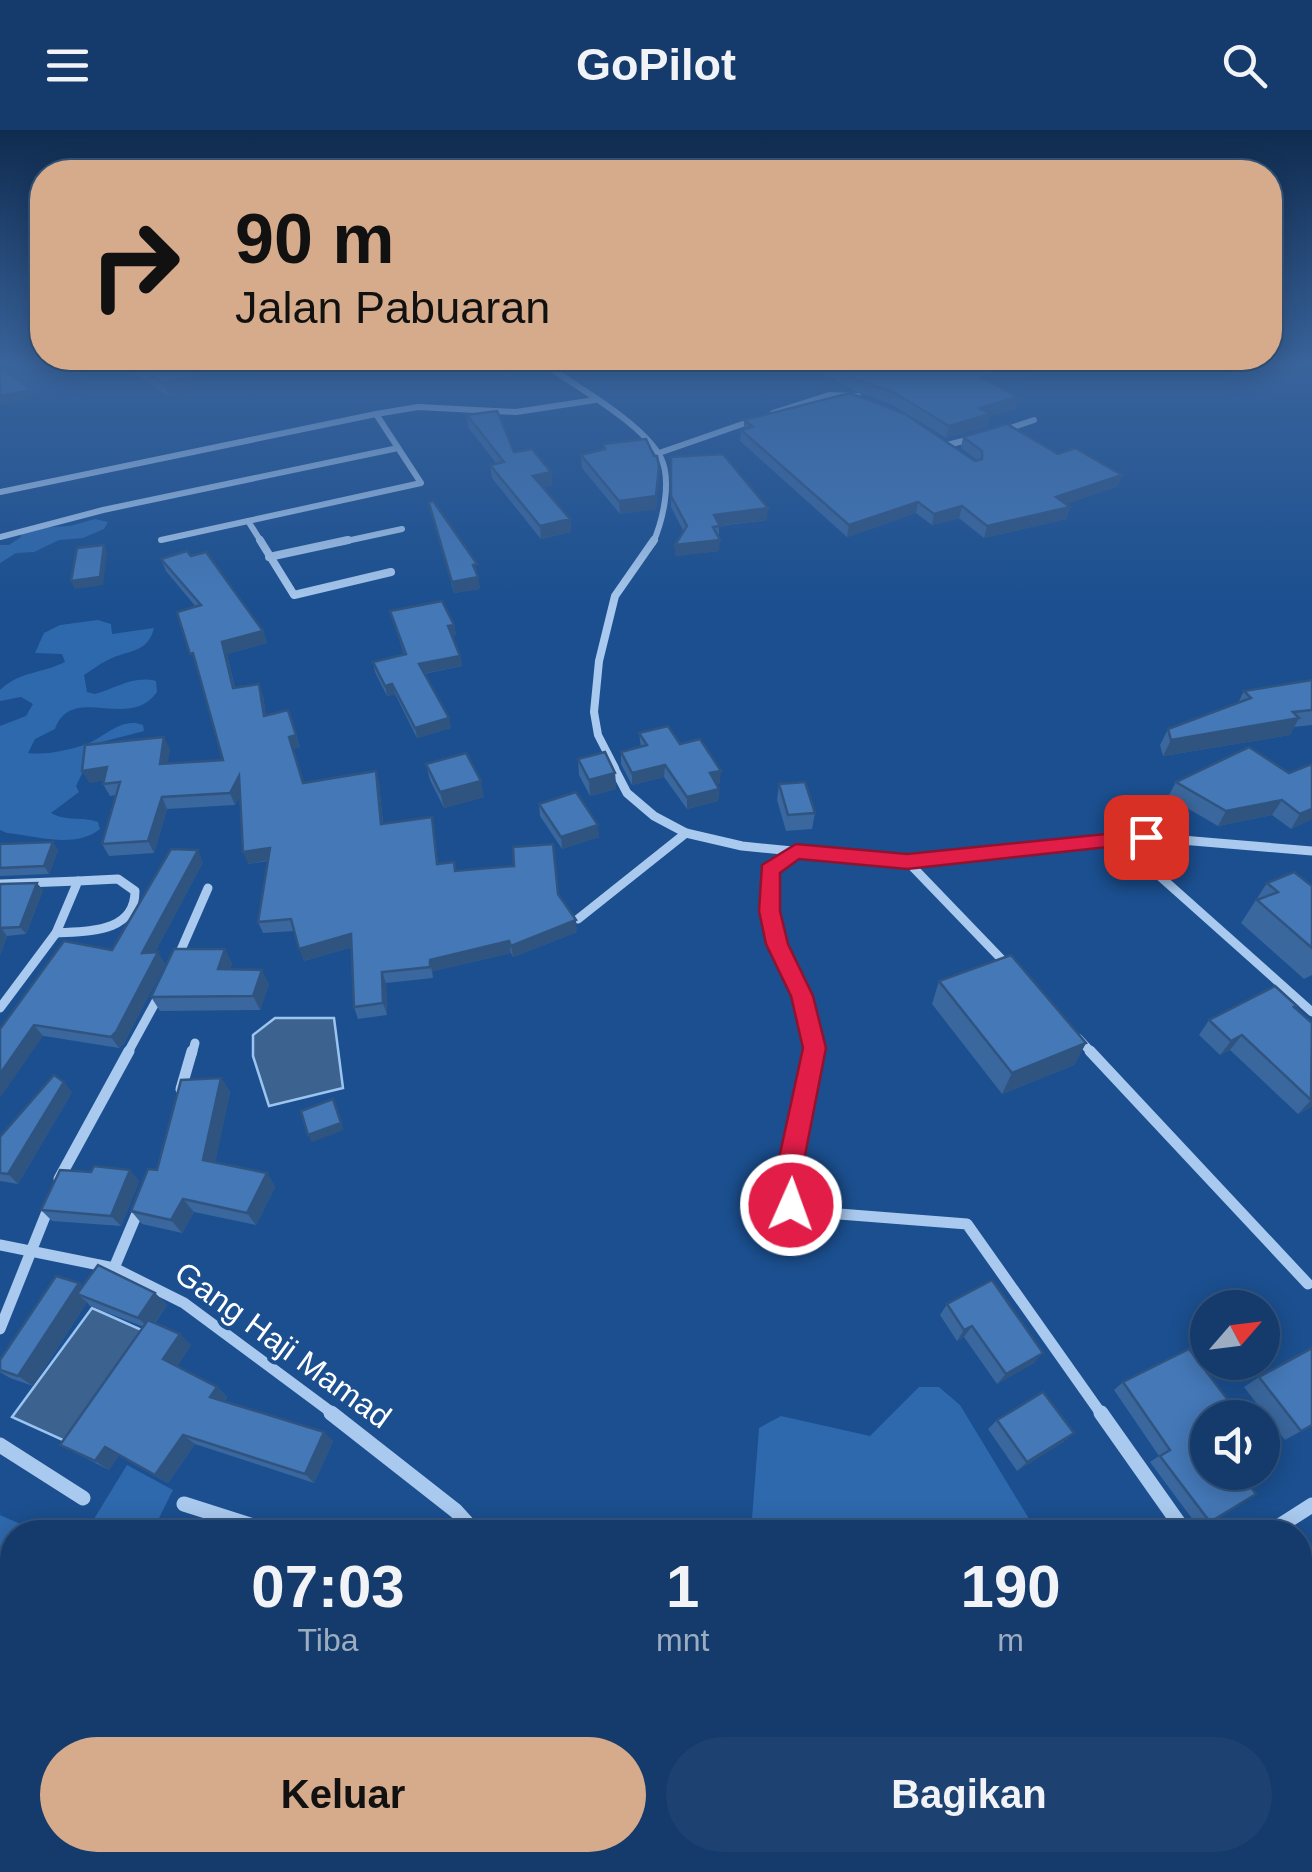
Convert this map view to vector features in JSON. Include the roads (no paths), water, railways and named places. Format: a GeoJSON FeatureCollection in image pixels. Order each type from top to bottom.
{"type":"FeatureCollection","features":[{"type":"Feature","properties":{"kind":"street"},"geometry":{"type":"LineString","coordinates":[[0,492],[230,444]]}},
{"type":"Feature","properties":{"kind":"street"},"geometry":{"type":"LineString","coordinates":[[161,540],[421,483],[396,444]]}},
{"type":"Feature","properties":{"kind":"street"},"geometry":{"type":"LineString","coordinates":[[649,444],[659,453],[664,470],[664,517],[651,548],[614,596],[599,661],[594,712],[598,735],[627,793],[654,816],[686,832],[742,846],[907,862],[1117,838],[1312,850]]}},
{"type":"Feature","properties":{"kind":"street"},"geometry":{"type":"LineString","coordinates":[[659,453],[685,444]]}},
{"type":"Feature","properties":{"kind":"street"},"geometry":{"type":"LineString","coordinates":[[942,446],[948,444]]}},
{"type":"Feature","properties":{"kind":"street"},"geometry":{"type":"LineString","coordinates":[[942,446],[958,456]]}},
{"type":"Feature","properties":{"kind":"street"},"geometry":{"type":"LineString","coordinates":[[0,537],[103,510],[398,448]]}},
{"type":"Feature","properties":{"kind":"street"},"geometry":{"type":"LineString","coordinates":[[248,521],[294,595],[391,572]]}},
{"type":"Feature","properties":{"kind":"street"},"geometry":{"type":"LineString","coordinates":[[269,557],[402,528]]}},
{"type":"Feature","properties":{"kind":"street"},"geometry":{"type":"LineString","coordinates":[[578,919],[686,832]]}},
{"type":"Feature","properties":{"kind":"street"},"geometry":{"type":"LineString","coordinates":[[1117,838],[1312,1012]]}},
{"type":"Feature","properties":{"kind":"street"},"geometry":{"type":"LineString","coordinates":[[796,851],[769,870],[767,886],[777,944],[802,996],[814,1048],[785,1196],[801,1211],[882,1220],[955,1220],[975,1232],[1177,1520]]}},
{"type":"Feature","properties":{"kind":"street"},"geometry":{"type":"LineString","coordinates":[[907,862],[1026,984]]}},
{"type":"Feature","properties":{"kind":"street"},"geometry":{"type":"LineString","coordinates":[[0,884],[118,879],[135,891],[135,906],[130,914],[108,929],[56,934]]}},
{"type":"Feature","properties":{"kind":"street"},"geometry":{"type":"LineString","coordinates":[[0,1007],[56,934],[78,881]]}},
{"type":"Feature","properties":{"kind":"street"},"geometry":{"type":"LineString","coordinates":[[171,972],[208,888]]}},
{"type":"Feature","properties":{"kind":"street"},"geometry":{"type":"LineString","coordinates":[[0,1329],[64,1165],[164,986]]}},
{"type":"Feature","properties":{"kind":"street"},"geometry":{"type":"LineString","coordinates":[[1065,1025],[1308,1284]]}},
{"type":"Feature","properties":{"kind":"street"},"geometry":{"type":"LineString","coordinates":[[178,1101],[195,1043]]}},
{"type":"Feature","properties":{"kind":"street"},"geometry":{"type":"LineString","coordinates":[[114,1268],[150,1182]]}},
{"type":"Feature","properties":{"kind":"street","name":"Gang Haji Mamad"},"geometry":{"type":"LineString","coordinates":[[0,1245],[114,1268],[184,1303],[261,1358],[464,1520]]}},
{"type":"Feature","properties":{"kind":"street"},"geometry":{"type":"LineString","coordinates":[[0,1445],[83,1498]]}},
{"type":"Feature","properties":{"kind":"street"},"geometry":{"type":"LineString","coordinates":[[184,1504],[234,1520]]}},
{"type":"Feature","properties":{"kind":"street"},"geometry":{"type":"LineString","coordinates":[[1289,1520],[1312,1505]]}}]}
